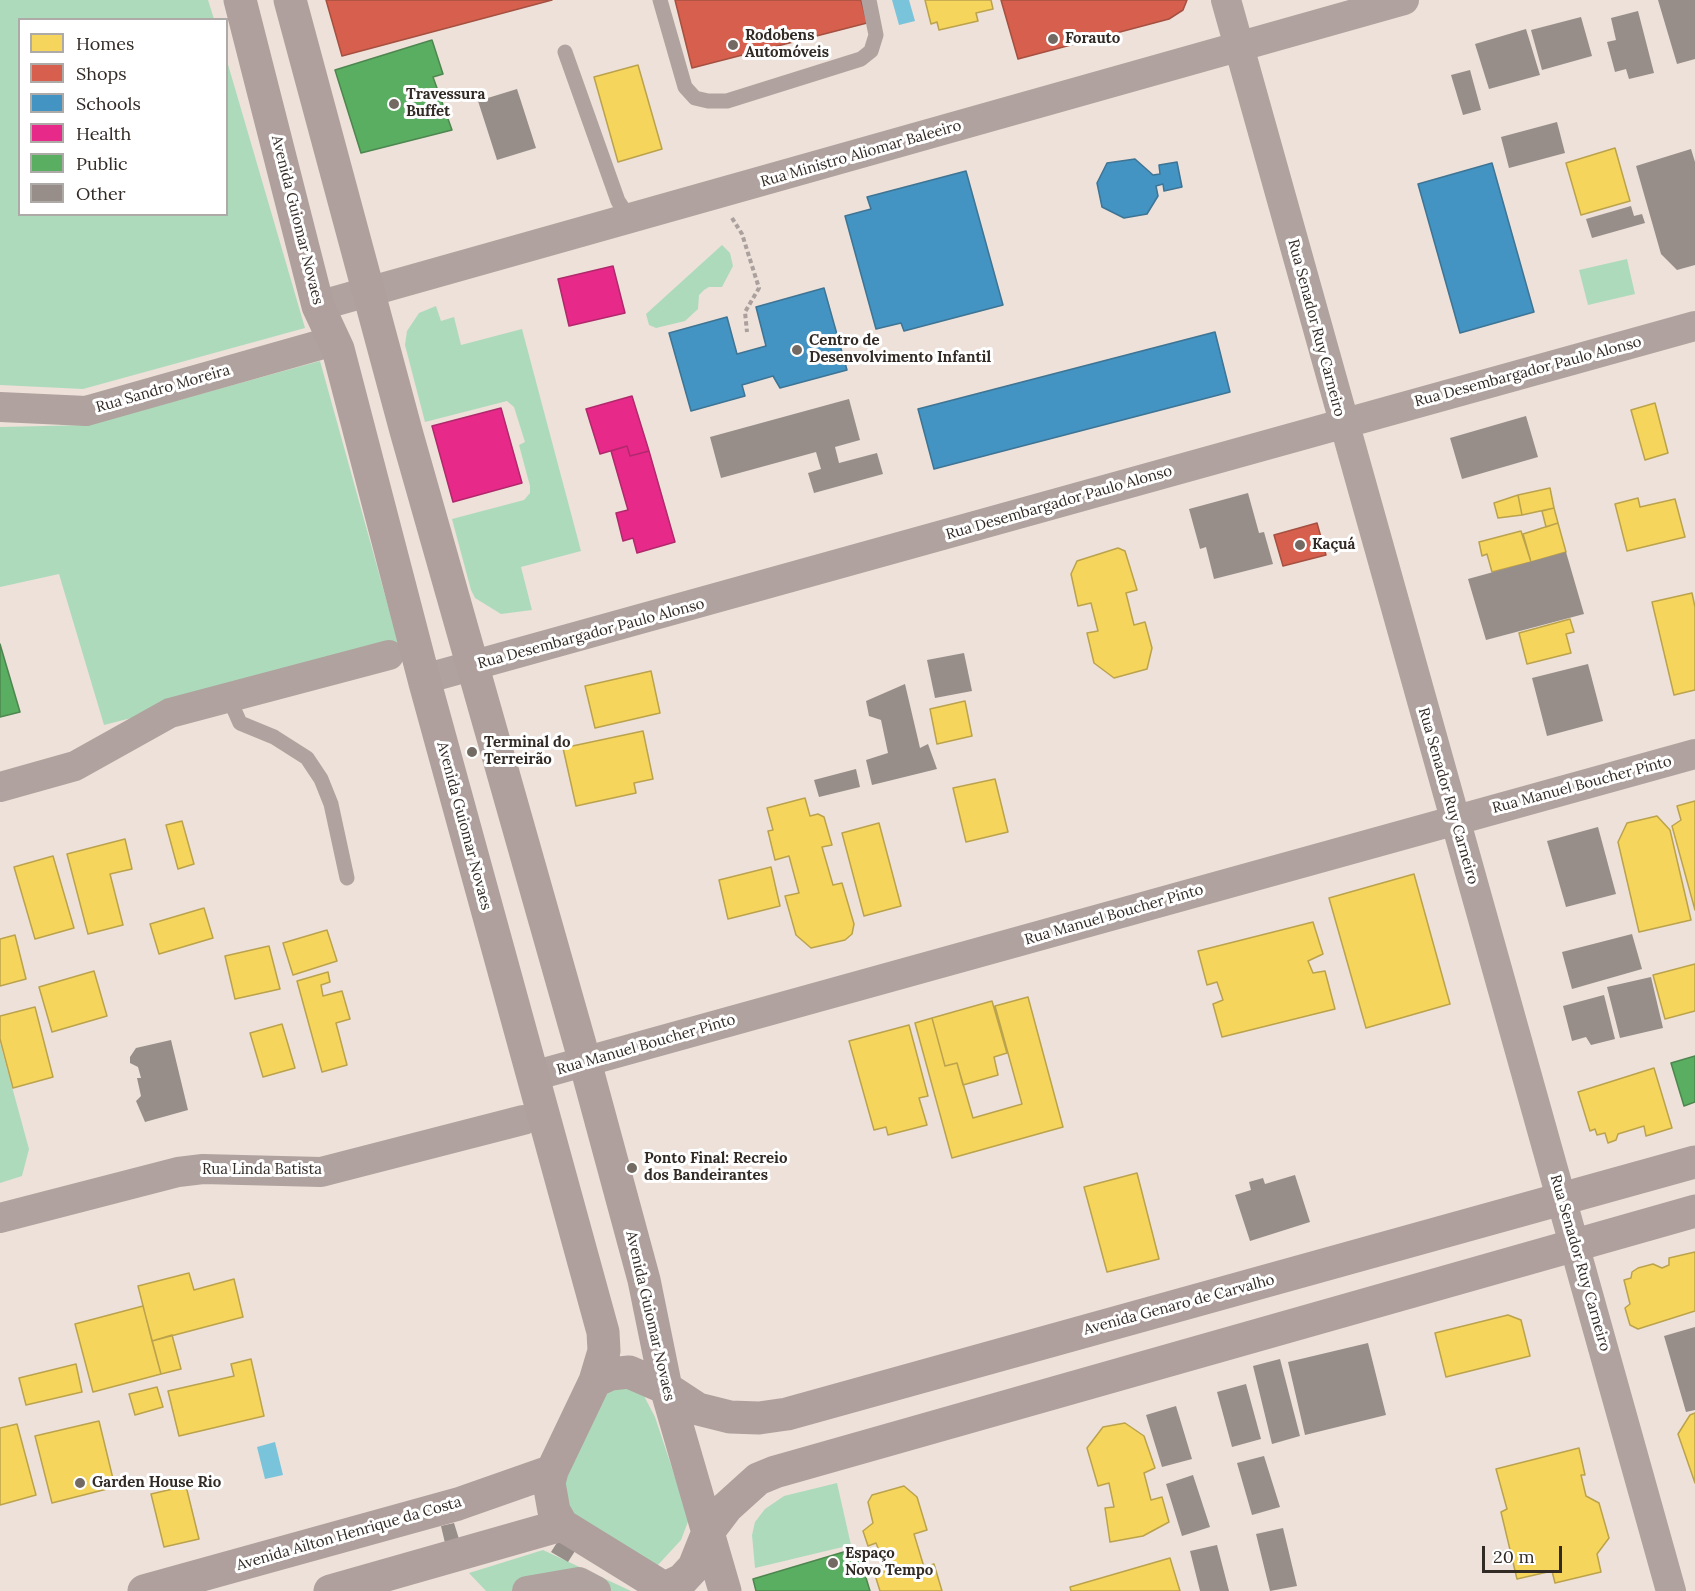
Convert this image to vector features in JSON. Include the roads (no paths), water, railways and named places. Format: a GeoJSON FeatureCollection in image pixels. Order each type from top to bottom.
{"type":"FeatureCollection","features":[{"type":"Feature","properties":{"kind":"street","name":"Avenida Guiomar Novaes"},"geometry":{"type":"LineString","coordinates":[[240,0],[318,306],[338,349],[424,679],[603,1332],[604,1351],[595,1381],[552,1471],[550,1496],[562,1525]]}},
{"type":"Feature","properties":{"kind":"street","name":"Avenida Guiomar Novaes"},"geometry":{"type":"LineString","coordinates":[[290,0],[368,294],[585,1062],[644,1280],[666,1389],[725,1591]]}},
{"type":"Feature","properties":{"kind":"street","name":"Rua Senador Ruy Carneiro"},"geometry":{"type":"LineString","coordinates":[[1226,0],[1342,424],[1671,1591]]}},
{"type":"Feature","properties":{"kind":"street","name":"Rua Ministro Aliomar Baleeiro"},"geometry":{"type":"LineString","coordinates":[[318,306],[368,294],[1404,0]]}},
{"type":"Feature","properties":{"kind":"street","name":"Rua Desembargador Paulo Alonso"},"geometry":{"type":"LineString","coordinates":[[424,679],[1695,326]]}},
{"type":"Feature","properties":{"kind":"street","name":"Rua Sandro Moreira"},"geometry":{"type":"LineString","coordinates":[[0,407],[86,411],[323,344]]}},
{"type":"Feature","properties":{"kind":"street"},"geometry":{"type":"LineString","coordinates":[[0,787],[75,766],[155,720],[389,655]]}},
{"type":"Feature","properties":{"kind":"street","name":"Rua Manuel Boucher Pinto"},"geometry":{"type":"LineString","coordinates":[[533,1076],[1695,754]]}},
{"type":"Feature","properties":{"kind":"street","name":"Rua Linda Batista"},"geometry":{"type":"LineString","coordinates":[[0,1218],[178,1172],[203,1169],[321,1172],[523,1119]]}},
{"type":"Feature","properties":{"kind":"street","name":"Avenida Genaro de Carvalho"},"geometry":{"type":"LineString","coordinates":[[595,1381],[611,1374],[629,1372],[666,1389],[698,1409],[730,1417],[759,1418],[787,1414],[1695,1162]]}},
{"type":"Feature","properties":{"kind":"street"},"geometry":{"type":"LineString","coordinates":[[330,1591],[562,1525],[667,1589],[682,1580],[694,1567],[708,1532],[740,1493],[758,1479],[775,1472],[1695,1211]]}},
{"type":"Feature","properties":{"kind":"street"},"geometry":{"type":"LineString","coordinates":[[1108,1324],[1122,1372]]}},
{"type":"Feature","properties":{"kind":"street","name":"Avenida Ailton Henrique da Costa"},"geometry":{"type":"LineString","coordinates":[[144,1591],[458,1504],[552,1471]]}},
{"type":"Feature","properties":{"kind":"street"},"geometry":{"type":"LineString","coordinates":[[527,1591],[579,1582],[596,1591]]}},
{"type":"Feature","properties":{"kind":"lane"},"geometry":{"type":"LineString","coordinates":[[660,0],[685,87],[695,98],[727,101],[861,59],[871,51],[876,35],[869,0]]}},
{"type":"Feature","properties":{"kind":"lane"},"geometry":{"type":"LineString","coordinates":[[565,52],[618,201],[630,219]]}},
{"type":"Feature","properties":{"kind":"lane"},"geometry":{"type":"LineString","coordinates":[[229,698],[240,723],[274,737],[307,758],[321,779],[331,804],[347,878]]}},
{"type":"Feature","properties":{"kind":"water"},"geometry":{"type":"Polygon","coordinates":[[[892,0],[909,0],[915,21],[899,25],[892,0]]]}},
{"type":"Feature","properties":{"kind":"water"},"geometry":{"type":"Polygon","coordinates":[[[275,1442],[283,1475],[265,1479],[257,1447],[275,1442]]]}},
{"type":"Feature","properties":{"kind":"place","name":"Forauto"},"geometry":{"type":"Point","coordinates":[1053,39]}},
{"type":"Feature","properties":{"kind":"place","name":"Rodobens Automóveis"},"geometry":{"type":"Point","coordinates":[733,45]}},
{"type":"Feature","properties":{"kind":"place","name":"Travessura Buffet"},"geometry":{"type":"Point","coordinates":[394,104]}},
{"type":"Feature","properties":{"kind":"place","name":"Centro de Desenvolvimento Infantil"},"geometry":{"type":"Point","coordinates":[797,350]}},
{"type":"Feature","properties":{"kind":"place","name":"Kaçuá"},"geometry":{"type":"Point","coordinates":[1300,545]}},
{"type":"Feature","properties":{"kind":"place","name":"Terminal do Terreirão"},"geometry":{"type":"Point","coordinates":[472,752]}},
{"type":"Feature","properties":{"kind":"place","name":"Ponto Final: Recreio dos Bandeirantes"},"geometry":{"type":"Point","coordinates":[632,1168]}},
{"type":"Feature","properties":{"kind":"place","name":"Garden House Rio"},"geometry":{"type":"Point","coordinates":[80,1483]}},
{"type":"Feature","properties":{"kind":"place","name":"Espaço Novo Tempo"},"geometry":{"type":"Point","coordinates":[833,1563]}}]}
